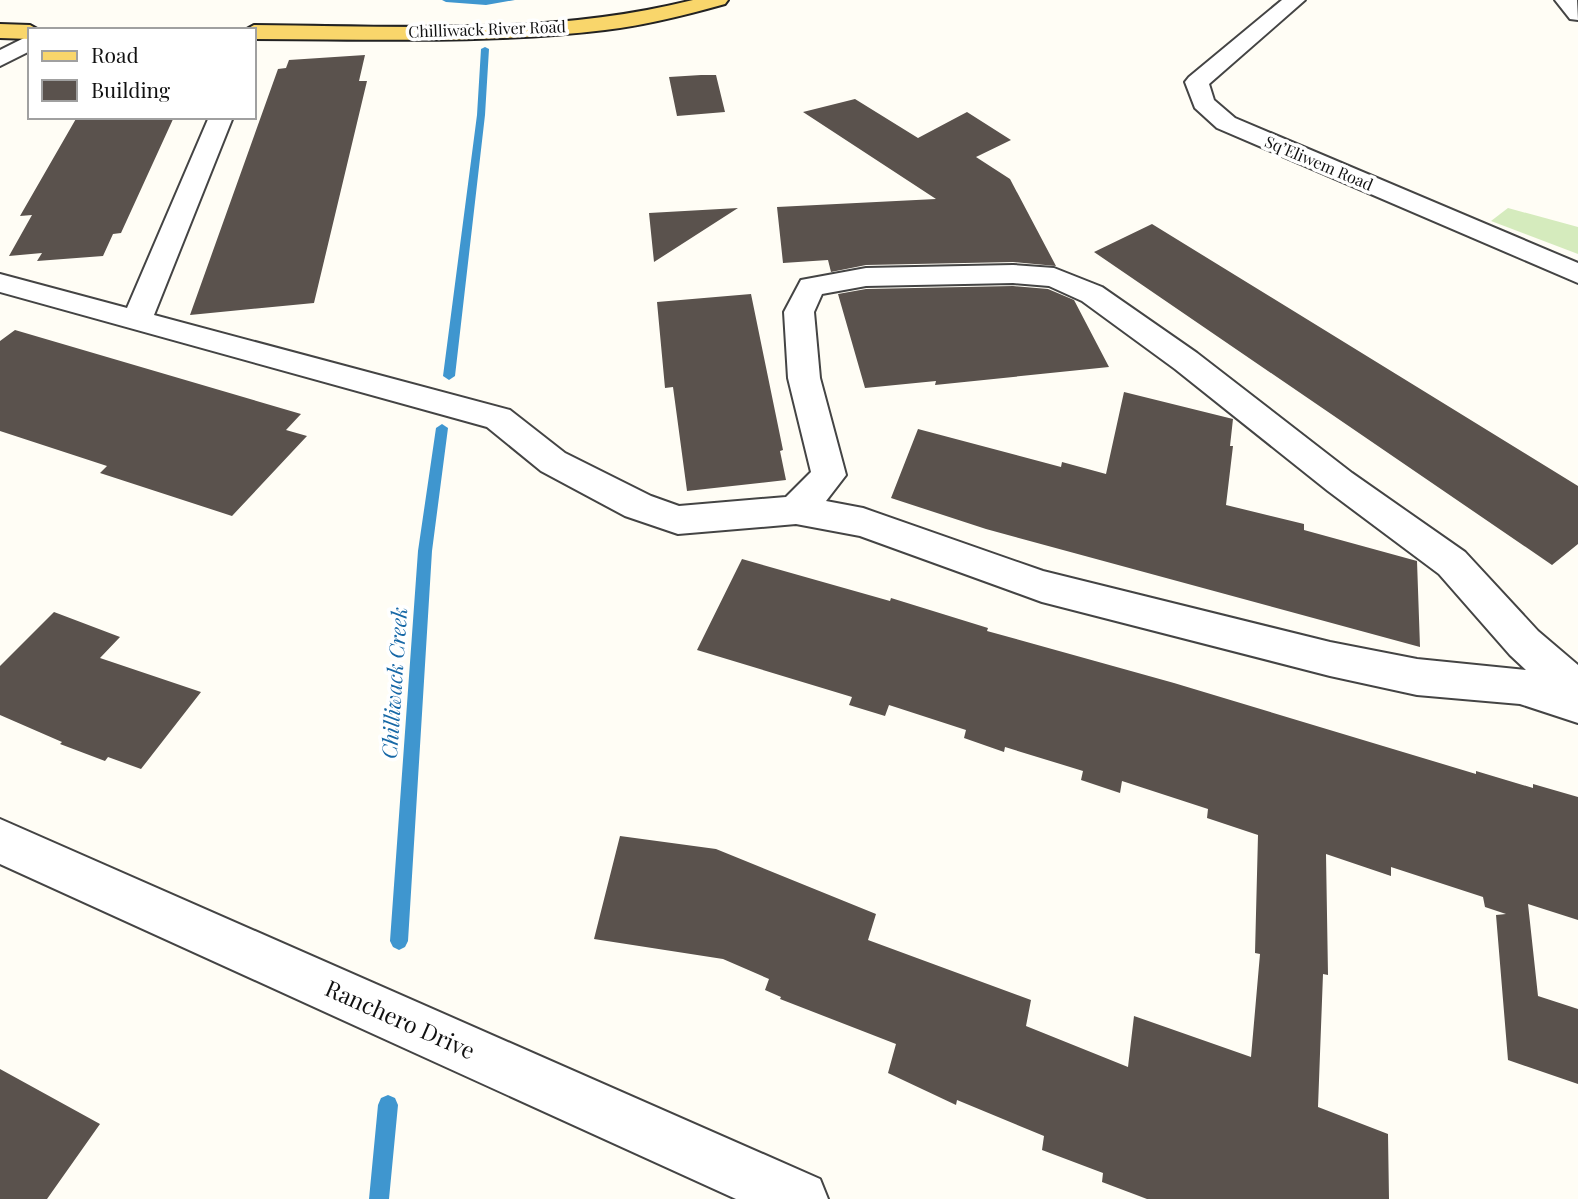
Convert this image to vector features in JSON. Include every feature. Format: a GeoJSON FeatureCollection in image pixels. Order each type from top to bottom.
{"type":"FeatureCollection","features":[{"type":"Feature","properties":{"kind":"main road","name":"Chilliwack River Road"},"geometry":{"type":"LineString","coordinates":[[256,32],[472,31],[605,24],[718,0]]}},
{"type":"Feature","properties":{"kind":"main road"},"geometry":{"type":"LineString","coordinates":[[0,31],[28,32]]}},
{"type":"Feature","properties":{"kind":"street","name":"Sq’Eliwem Road"},"geometry":{"type":"LineString","coordinates":[[1295,0],[1197,82],[1203,103],[1226,123],[1578,274]]}},
{"type":"Feature","properties":{"kind":"street"},"geometry":{"type":"LineString","coordinates":[[1565,0],[1578,14]]}},
{"type":"Feature","properties":{"kind":"street"},"geometry":{"type":"LineString","coordinates":[[0,59],[28,43]]}},
{"type":"Feature","properties":{"kind":"street"},"geometry":{"type":"LineString","coordinates":[[138,318],[220,119]]}},
{"type":"Feature","properties":{"kind":"street"},"geometry":{"type":"LineString","coordinates":[[796,510],[830,475],[804,378],[799,312],[811,287],[866,277],[1013,274],[1054,277],[1103,301],[1186,361],[1340,482],[1452,563],[1524,643],[1578,691]]}},
{"type":"Feature","properties":{"kind":"street"},"geometry":{"type":"LineString","coordinates":[[0,283],[138,318],[498,418],[553,462],[638,506],[678,520],[796,510],[863,522],[1042,586],[1330,659],[1417,677],[1520,686],[1578,704]]}},
{"type":"Feature","properties":{"kind":"street","name":"Ranchero Drive"},"geometry":{"type":"LineString","coordinates":[[0,841],[800,1199]]}},
{"type":"Feature","properties":{"kind":"green space"},"geometry":{"type":"Polygon","coordinates":[[[1508,208],[1578,227],[1578,254],[1491,221],[1508,208]]]}},
{"type":"Feature","properties":{"kind":"building"},"geometry":{"type":"Polygon","coordinates":[[[365,55],[359,81],[367,81],[314,303],[190,315],[278,69],[286,68],[289,60],[365,55]]]}},
{"type":"Feature","properties":{"kind":"building"},"geometry":{"type":"Polygon","coordinates":[[[716,75],[725,112],[677,116],[669,77],[716,75]]]}},
{"type":"Feature","properties":{"kind":"building"},"geometry":{"type":"Polygon","coordinates":[[[855,99],[918,138],[967,112],[1011,140],[976,157],[1010,179],[1056,266],[1013,262],[866,265],[831,272],[828,260],[783,263],[777,207],[936,199],[803,112],[855,99]]]}},
{"type":"Feature","properties":{"kind":"building"},"geometry":{"type":"Polygon","coordinates":[[[76,119],[173,119],[121,233],[113,234],[103,256],[37,261],[42,253],[9,256],[32,215],[20,216],[76,119]]]}},
{"type":"Feature","properties":{"kind":"building"},"geometry":{"type":"Polygon","coordinates":[[[738,208],[654,262],[649,213],[738,208]]]}},
{"type":"Feature","properties":{"kind":"building"},"geometry":{"type":"Polygon","coordinates":[[[1152,224],[1578,486],[1578,544],[1552,565],[1094,252],[1152,224]]]}},
{"type":"Feature","properties":{"kind":"building"},"geometry":{"type":"Polygon","coordinates":[[[1013,286],[1048,289],[1074,300],[1109,367],[935,385],[936,381],[865,388],[838,294],[866,289],[1013,286]]]}},
{"type":"Feature","properties":{"kind":"building"},"geometry":{"type":"Polygon","coordinates":[[[751,294],[783,450],[780,451],[786,480],[687,491],[673,387],[665,388],[657,302],[751,294]]]}},
{"type":"Feature","properties":{"kind":"building"},"geometry":{"type":"Polygon","coordinates":[[[15,330],[301,414],[286,430],[307,436],[232,516],[100,473],[107,466],[0,431],[0,341],[15,330]]]}},
{"type":"Feature","properties":{"kind":"building"},"geometry":{"type":"Polygon","coordinates":[[[1124,392],[1233,419],[1230,446],[1233,446],[1226,505],[1304,524],[1304,530],[1417,561],[1420,647],[986,529],[891,498],[918,429],[1061,467],[1062,462],[1106,474],[1124,392]]]}},
{"type":"Feature","properties":{"kind":"building"},"geometry":{"type":"Polygon","coordinates":[[[742,559],[890,601],[891,598],[988,628],[987,631],[1174,683],[1476,774],[1476,771],[1533,788],[1533,784],[1578,797],[1578,920],[1528,904],[1538,996],[1578,1009],[1578,1084],[1508,1060],[1496,915],[1506,914],[1485,907],[1483,897],[1391,867],[1391,876],[1326,854],[1328,975],[1323,974],[1318,1107],[1388,1134],[1389,1199],[1147,1199],[1102,1182],[1103,1173],[1042,1150],[1044,1136],[957,1100],[956,1105],[888,1073],[896,1044],[780,999],[781,997],[765,990],[769,979],[723,959],[594,939],[620,836],[716,849],[876,914],[868,940],[1031,1000],[1026,1026],[1128,1067],[1134,1016],[1251,1057],[1260,954],[1255,953],[1258,835],[1207,818],[1208,809],[1122,781],[1120,793],[1081,780],[1083,771],[1005,747],[1004,752],[964,738],[966,730],[889,705],[885,716],[849,705],[852,697],[697,650],[742,559]]]}},
{"type":"Feature","properties":{"kind":"building"},"geometry":{"type":"Polygon","coordinates":[[[54,612],[120,637],[100,658],[201,692],[141,769],[108,757],[105,761],[60,744],[62,742],[0,715],[0,666],[54,612]]]}},
{"type":"Feature","properties":{"kind":"building"},"geometry":{"type":"Polygon","coordinates":[[[0,1069],[100,1124],[47,1199],[0,1199],[0,1069]]]}},
{"type":"Feature","properties":{"kind":"waterway"},"geometry":{"type":"LineString","coordinates":[[446,0],[486,3],[511,0]]}},
{"type":"Feature","properties":{"kind":"waterway","name":"Chilliwack Creek"},"geometry":{"type":"LineString","coordinates":[[449,376],[481,115],[485,49]]}},
{"type":"Feature","properties":{"kind":"waterway","name":"Chilliwack Creek"},"geometry":{"type":"LineString","coordinates":[[399,941],[425,551],[442,428]]}},
{"type":"Feature","properties":{"kind":"waterway","name":"Chilliwack Creek"},"geometry":{"type":"LineString","coordinates":[[379,1199],[388,1105]]}}]}
